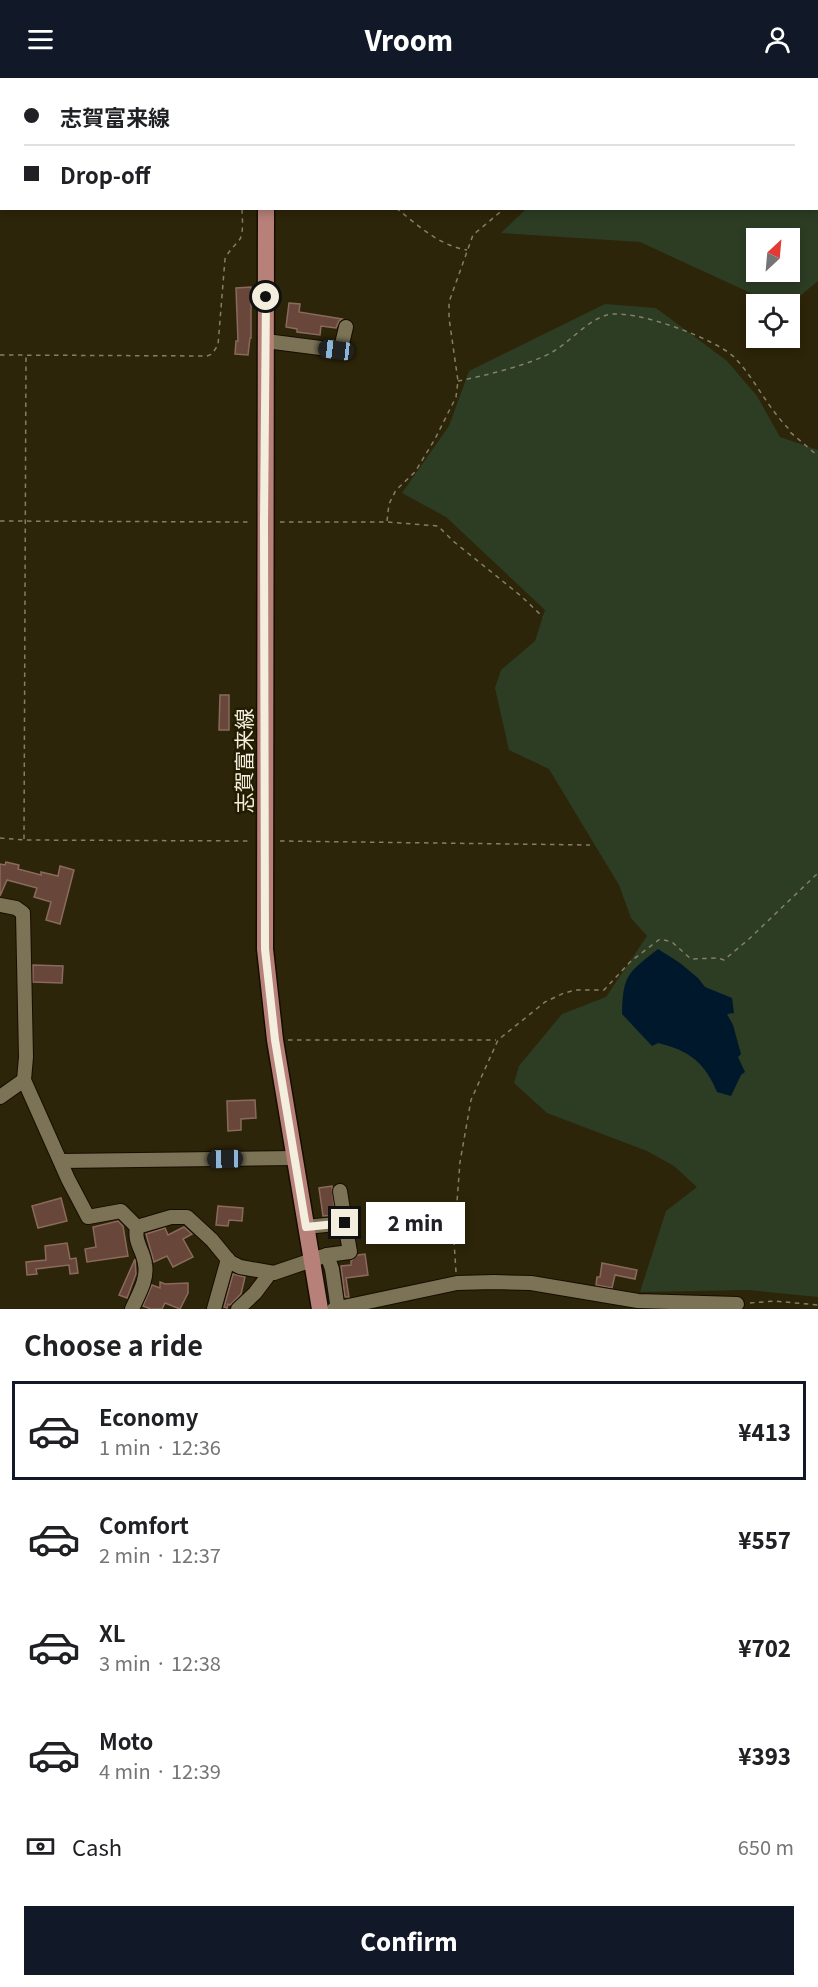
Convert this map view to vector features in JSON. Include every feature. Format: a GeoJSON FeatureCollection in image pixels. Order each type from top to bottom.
{"type":"FeatureCollection","features":[{"type":"Feature","properties":{"kind":"main road","name":"志賀富来線"},"geometry":{"type":"LineString","coordinates":[[266,210],[265,949],[275,1040],[306,1227],[319,1257],[320,1309]]}},
{"type":"Feature","properties":{"kind":"street"},"geometry":{"type":"LineString","coordinates":[[266,341],[336,350],[341,348],[346,327]]}},
{"type":"Feature","properties":{"kind":"street"},"geometry":{"type":"LineString","coordinates":[[0,905],[16,908],[23,913],[26,1057],[24,1080],[88,1217],[121,1211],[136,1227],[135,1237],[144,1257],[146,1275],[132,1309]]}},
{"type":"Feature","properties":{"kind":"street"},"geometry":{"type":"LineString","coordinates":[[0,1097],[24,1080]]}},
{"type":"Feature","properties":{"kind":"street"},"geometry":{"type":"LineString","coordinates":[[61,1161],[295,1158]]}},
{"type":"Feature","properties":{"kind":"street"},"geometry":{"type":"LineString","coordinates":[[136,1227],[171,1217],[187,1217],[212,1240],[228,1259],[240,1267],[274,1273],[319,1257],[350,1252],[340,1191]]}},
{"type":"Feature","properties":{"kind":"street"},"geometry":{"type":"LineString","coordinates":[[306,1227],[345,1223]]}},
{"type":"Feature","properties":{"kind":"street"},"geometry":{"type":"LineString","coordinates":[[319,1257],[332,1269],[336,1306],[457,1283],[531,1283],[638,1301],[737,1304]]}},
{"type":"Feature","properties":{"kind":"street"},"geometry":{"type":"LineString","coordinates":[[214,1309],[228,1259]]}},
{"type":"Feature","properties":{"kind":"street"},"geometry":{"type":"LineString","coordinates":[[238,1309],[255,1293],[270,1273]]}},
{"type":"Feature","properties":{"kind":"path"},"geometry":{"type":"LineString","coordinates":[[0,355],[207,356],[212,354],[218,345],[225,259],[242,234],[242,210]]}},
{"type":"Feature","properties":{"kind":"path"},"geometry":{"type":"LineString","coordinates":[[399,210],[434,238],[445,244],[468,250]]}},
{"type":"Feature","properties":{"kind":"path"},"geometry":{"type":"LineString","coordinates":[[387,522],[389,504],[396,490],[415,472],[456,397],[458,381],[448,318],[450,302],[473,235],[503,210]]}},
{"type":"Feature","properties":{"kind":"path"},"geometry":{"type":"LineString","coordinates":[[458,381],[553,352],[599,318],[622,314],[650,319],[715,344],[735,357],[790,432],[818,456]]}},
{"type":"Feature","properties":{"kind":"path"},"geometry":{"type":"LineString","coordinates":[[24,840],[26,354]]}},
{"type":"Feature","properties":{"kind":"path"},"geometry":{"type":"LineString","coordinates":[[0,521],[387,522],[438,526],[543,617]]}},
{"type":"Feature","properties":{"kind":"path"},"geometry":{"type":"LineString","coordinates":[[0,838],[590,845]]}},
{"type":"Feature","properties":{"kind":"path"},"geometry":{"type":"LineString","coordinates":[[457,1283],[454,1241],[459,1162],[471,1100],[498,1040],[545,1002],[564,993],[576,990],[604,990],[631,961],[660,939],[672,942],[691,959],[724,960],[818,873]]}},
{"type":"Feature","properties":{"kind":"path"},"geometry":{"type":"LineString","coordinates":[[275,1040],[498,1040]]}},
{"type":"Feature","properties":{"kind":"path"},"geometry":{"type":"LineString","coordinates":[[737,1304],[774,1301],[818,1305]]}},
{"type":"Feature","properties":{"kind":"green space"},"geometry":{"type":"Polygon","coordinates":[[[525,210],[818,210],[818,281],[800,296],[800,294],[752,294],[640,242],[501,233],[525,210]]]}},
{"type":"Feature","properties":{"kind":"green space"},"geometry":{"type":"Polygon","coordinates":[[[605,304],[656,308],[727,361],[757,396],[780,437],[818,450],[818,1297],[748,1290],[640,1292],[666,1211],[697,1187],[674,1166],[647,1151],[547,1113],[514,1083],[519,1066],[562,1014],[606,997],[647,936],[631,918],[619,885],[549,769],[509,750],[495,688],[501,670],[535,641],[545,610],[446,517],[402,493],[449,426],[469,371],[605,304]]]}},
{"type":"Feature","properties":{"kind":"water"},"geometry":{"type":"Polygon","coordinates":[[[658,949],[680,963],[705,987],[732,998],[734,1013],[727,1014],[733,1025],[741,1054],[738,1057],[745,1072],[741,1075],[731,1096],[717,1092],[707,1073],[695,1059],[669,1046],[658,1043],[652,1046],[622,1014],[624,990],[629,976],[658,949]]]}},
{"type":"Feature","properties":{"kind":"building"},"geometry":{"type":"Polygon","coordinates":[[[251,287],[251,338],[248,355],[235,354],[236,341],[238,341],[236,288],[251,287]]]}},
{"type":"Feature","properties":{"kind":"building"},"geometry":{"type":"Polygon","coordinates":[[[289,303],[300,304],[299,312],[342,319],[336,328],[321,326],[320,335],[297,332],[297,329],[286,327],[289,303]]]}},
{"type":"Feature","properties":{"kind":"building"},"geometry":{"type":"Polygon","coordinates":[[[220,695],[229,695],[229,730],[219,730],[220,695]]]}},
{"type":"Feature","properties":{"kind":"building"},"geometry":{"type":"Polygon","coordinates":[[[6,862],[19,865],[18,869],[41,875],[41,872],[58,876],[60,866],[74,870],[60,924],[46,920],[51,902],[34,897],[37,888],[7,880],[0,896],[0,864],[5,865],[6,862]]]}},
{"type":"Feature","properties":{"kind":"building"},"geometry":{"type":"Polygon","coordinates":[[[33,965],[63,966],[62,983],[33,982],[33,965]]]}},
{"type":"Feature","properties":{"kind":"building"},"geometry":{"type":"Polygon","coordinates":[[[255,1100],[256,1118],[241,1119],[241,1130],[228,1131],[227,1101],[255,1100]]]}},
{"type":"Feature","properties":{"kind":"building"},"geometry":{"type":"Polygon","coordinates":[[[332,1186],[335,1215],[323,1216],[319,1188],[332,1186]]]}},
{"type":"Feature","properties":{"kind":"building"},"geometry":{"type":"Polygon","coordinates":[[[61,1198],[67,1221],[38,1228],[32,1206],[61,1198]]]}},
{"type":"Feature","properties":{"kind":"building"},"geometry":{"type":"Polygon","coordinates":[[[218,1206],[243,1208],[242,1221],[229,1220],[228,1226],[216,1225],[218,1206]]]}},
{"type":"Feature","properties":{"kind":"building"},"geometry":{"type":"Polygon","coordinates":[[[118,1221],[123,1226],[128,1256],[87,1262],[85,1249],[96,1247],[93,1227],[118,1221]]]}},
{"type":"Feature","properties":{"kind":"building"},"geometry":{"type":"Polygon","coordinates":[[[184,1227],[192,1234],[183,1239],[193,1257],[173,1267],[167,1256],[154,1262],[146,1234],[165,1228],[168,1235],[184,1227]]]}},
{"type":"Feature","properties":{"kind":"building"},"geometry":{"type":"Polygon","coordinates":[[[67,1243],[70,1259],[76,1258],[78,1273],[70,1274],[69,1265],[36,1269],[37,1274],[27,1275],[26,1262],[46,1260],[45,1246],[67,1243]]]}},
{"type":"Feature","properties":{"kind":"building"},"geometry":{"type":"Polygon","coordinates":[[[365,1254],[368,1275],[346,1278],[349,1297],[345,1297],[341,1266],[351,1265],[351,1261],[358,1255],[365,1254]]]}},
{"type":"Feature","properties":{"kind":"building"},"geometry":{"type":"Polygon","coordinates":[[[135,1259],[136,1274],[127,1298],[119,1295],[135,1259]]]}},
{"type":"Feature","properties":{"kind":"building"},"geometry":{"type":"Polygon","coordinates":[[[602,1263],[637,1270],[635,1279],[615,1275],[612,1288],[596,1285],[602,1263]]]}},
{"type":"Feature","properties":{"kind":"building"},"geometry":{"type":"Polygon","coordinates":[[[233,1274],[245,1277],[241,1294],[230,1305],[228,1304],[227,1308],[224,1307],[233,1274]]]}},
{"type":"Feature","properties":{"kind":"building"},"geometry":{"type":"Polygon","coordinates":[[[160,1282],[165,1284],[188,1283],[188,1293],[180,1309],[165,1303],[162,1309],[143,1306],[152,1285],[160,1288],[160,1282]]]}},
{"type":"Feature","properties":{"kind":"route"},"geometry":{"type":"LineString","coordinates":[[266,297],[265,949],[275,1040],[306,1227],[345,1223]]}}]}
